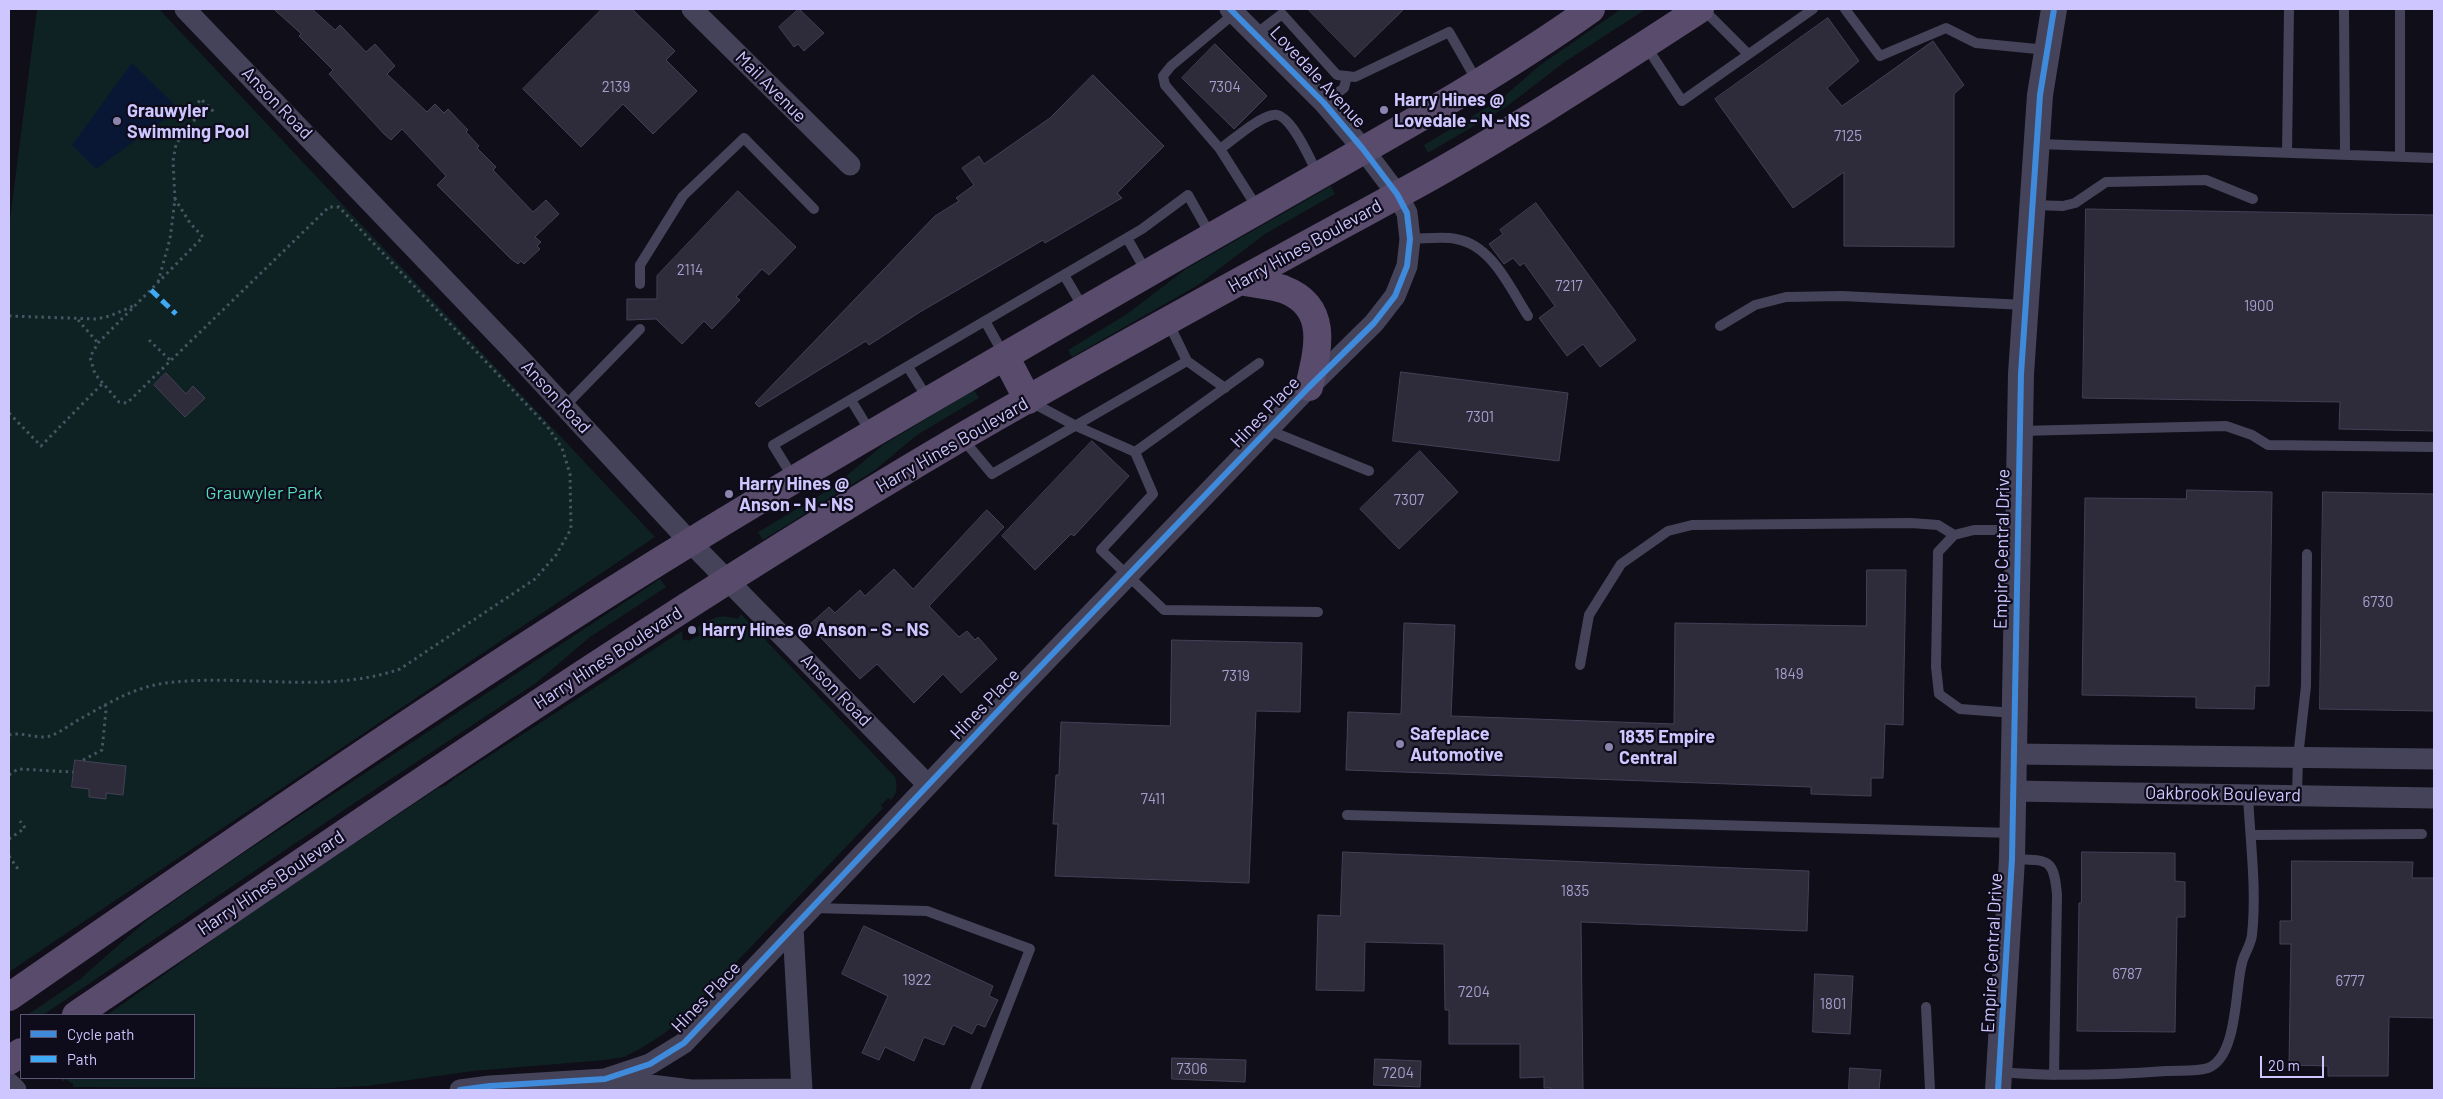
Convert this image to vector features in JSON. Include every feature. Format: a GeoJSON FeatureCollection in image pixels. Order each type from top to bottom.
{"type":"FeatureCollection","features":[{"type":"Feature","properties":{"kind":"main road"},"geometry":{"type":"LineString","coordinates":[[9,997],[169,886],[494,668],[690,542],[929,400],[1478,82],[1591,9]]}},
{"type":"Feature","properties":{"kind":"main road","name":"Harry Hines Boulevard"},"geometry":{"type":"LineString","coordinates":[[77,1014],[524,713],[728,579],[961,437],[1397,194],[1595,77],[1701,9]]}},
{"type":"Feature","properties":{"kind":"main road"},"geometry":{"type":"LineString","coordinates":[[1241,281],[1281,288],[1297,296],[1307,304],[1318,328],[1317,350],[1309,388]]}},
{"type":"Feature","properties":{"kind":"main road"},"geometry":{"type":"LineString","coordinates":[[1005,356],[1028,400]]}},
{"type":"Feature","properties":{"kind":"main road"},"geometry":{"type":"LineString","coordinates":[[9,1060],[20,1053]]}},
{"type":"Feature","properties":{"kind":"street","name":"Anson Road"},"geometry":{"type":"LineString","coordinates":[[185,9],[332,160],[565,406],[690,542],[928,784]]}},
{"type":"Feature","properties":{"kind":"street","name":"Mail Avenue"},"geometry":{"type":"LineString","coordinates":[[692,9],[850,165]]}},
{"type":"Feature","properties":{"kind":"street","name":"Empire Central Drive"},"geometry":{"type":"LineString","coordinates":[[1999,1081],[2013,833],[2019,431],[2040,95],[2054,9]]}},
{"type":"Feature","properties":{"kind":"street","name":"Lovedale Avenue"},"geometry":{"type":"LineString","coordinates":[[1232,11],[1324,103],[1364,149],[1397,194]]}},
{"type":"Feature","properties":{"kind":"street","name":"Hines Place"},"geometry":{"type":"LineString","coordinates":[[460,1090],[605,1079],[650,1064],[684,1043],[928,784],[1268,430],[1374,323],[1396,296],[1407,266],[1410,239],[1407,213],[1397,194]]}},
{"type":"Feature","properties":{"kind":"street","name":"Oakbrook Boulevard"},"geometry":{"type":"LineString","coordinates":[[2013,754],[2434,759]]}},
{"type":"Feature","properties":{"kind":"street","name":"Oakbrook Boulevard"},"geometry":{"type":"LineString","coordinates":[[2013,790],[2434,798]]}},
{"type":"Feature","properties":{"kind":"street"},"geometry":{"type":"LineString","coordinates":[[605,1079],[691,1090],[802,1090],[793,928]]}},
{"type":"Feature","properties":{"kind":"street"},"geometry":{"type":"LineString","coordinates":[[9,1083],[16,1090]]}},
{"type":"Feature","properties":{"kind":"lane"},"geometry":{"type":"LineString","coordinates":[[1701,9],[1747,53]]}},
{"type":"Feature","properties":{"kind":"lane"},"geometry":{"type":"LineString","coordinates":[[1645,45],[1682,101],[1747,53],[1813,9]]}},
{"type":"Feature","properties":{"kind":"lane"},"geometry":{"type":"LineString","coordinates":[[1845,9],[1880,56],[1946,28],[1976,43],[2047,50]]}},
{"type":"Feature","properties":{"kind":"lane"},"geometry":{"type":"LineString","coordinates":[[2287,152],[2289,9]]}},
{"type":"Feature","properties":{"kind":"lane"},"geometry":{"type":"LineString","coordinates":[[2344,9],[2345,154]]}},
{"type":"Feature","properties":{"kind":"lane"},"geometry":{"type":"LineString","coordinates":[[2400,9],[2400,156]]}},
{"type":"Feature","properties":{"kind":"lane"},"geometry":{"type":"LineString","coordinates":[[1232,11],[1171,66],[1163,76],[1164,85],[1220,149],[1259,210]]}},
{"type":"Feature","properties":{"kind":"lane"},"geometry":{"type":"LineString","coordinates":[[1256,34],[1282,14],[1337,75],[1355,77],[1449,32],[1478,82]]}},
{"type":"Feature","properties":{"kind":"lane"},"geometry":{"type":"LineString","coordinates":[[1324,103],[1344,88],[1347,76]]}},
{"type":"Feature","properties":{"kind":"lane"},"geometry":{"type":"LineString","coordinates":[[1220,149],[1260,121],[1273,114],[1279,115],[1289,122],[1318,176]]}},
{"type":"Feature","properties":{"kind":"lane"},"geometry":{"type":"LineString","coordinates":[[640,284],[640,265],[683,196],[744,138],[814,209]]}},
{"type":"Feature","properties":{"kind":"lane"},"geometry":{"type":"LineString","coordinates":[[2037,144],[2434,158]]}},
{"type":"Feature","properties":{"kind":"lane"},"geometry":{"type":"LineString","coordinates":[[2033,205],[2063,206],[2075,203],[2106,182],[2206,180],[2253,199]]}},
{"type":"Feature","properties":{"kind":"lane"},"geometry":{"type":"LineString","coordinates":[[794,479],[774,445],[1126,238],[1188,196],[1211,237]]}},
{"type":"Feature","properties":{"kind":"lane"},"geometry":{"type":"LineString","coordinates":[[1126,238],[1147,274]]}},
{"type":"Feature","properties":{"kind":"lane"},"geometry":{"type":"LineString","coordinates":[[1410,239],[1456,238],[1476,244],[1493,262],[1528,316]]}},
{"type":"Feature","properties":{"kind":"lane"},"geometry":{"type":"LineString","coordinates":[[1064,274],[1085,310]]}},
{"type":"Feature","properties":{"kind":"lane"},"geometry":{"type":"LineString","coordinates":[[1720,326],[1755,306],[1786,297],[1842,296],[2026,305]]}},
{"type":"Feature","properties":{"kind":"lane"},"geometry":{"type":"LineString","coordinates":[[985,321],[1005,356]]}},
{"type":"Feature","properties":{"kind":"lane"},"geometry":{"type":"LineString","coordinates":[[1168,322],[1187,361],[1225,388]]}},
{"type":"Feature","properties":{"kind":"lane"},"geometry":{"type":"LineString","coordinates":[[565,406],[640,329]]}},
{"type":"Feature","properties":{"kind":"lane"},"geometry":{"type":"LineString","coordinates":[[961,437],[992,474],[1187,361]]}},
{"type":"Feature","properties":{"kind":"lane"},"geometry":{"type":"LineString","coordinates":[[1135,452],[1258,362]]}},
{"type":"Feature","properties":{"kind":"lane"},"geometry":{"type":"LineString","coordinates":[[908,367],[929,400]]}},
{"type":"Feature","properties":{"kind":"lane"},"geometry":{"type":"LineString","coordinates":[[851,400],[872,434]]}},
{"type":"Feature","properties":{"kind":"lane"},"geometry":{"type":"LineString","coordinates":[[1028,400],[1076,426],[1135,452],[1153,494],[1101,550],[1164,610],[1318,612]]}},
{"type":"Feature","properties":{"kind":"lane"},"geometry":{"type":"LineString","coordinates":[[2019,431],[2226,426],[2252,435],[2268,445],[2434,446]]}},
{"type":"Feature","properties":{"kind":"lane"},"geometry":{"type":"LineString","coordinates":[[1268,430],[1369,471]]}},
{"type":"Feature","properties":{"kind":"lane"},"geometry":{"type":"LineString","coordinates":[[1580,665],[1589,616],[1621,564],[1668,531],[1692,525],[1911,523],[1938,525],[1954,535]]}},
{"type":"Feature","properties":{"kind":"lane"},"geometry":{"type":"LineString","coordinates":[[2014,713],[1960,709],[1939,694],[1936,667],[1938,552],[1954,535],[1974,530],[2017,530]]}},
{"type":"Feature","properties":{"kind":"lane"},"geometry":{"type":"LineString","coordinates":[[2297,795],[2298,757],[2306,686],[2306,554]]}},
{"type":"Feature","properties":{"kind":"lane"},"geometry":{"type":"LineString","coordinates":[[1999,1081],[2054,1075],[2078,1076],[2208,1068],[2218,1060],[2228,1041],[2237,1009],[2241,965],[2252,936],[2251,835],[2248,795]]}},
{"type":"Feature","properties":{"kind":"lane"},"geometry":{"type":"LineString","coordinates":[[1347,815],[2013,833]]}},
{"type":"Feature","properties":{"kind":"lane"},"geometry":{"type":"LineString","coordinates":[[2251,835],[2422,834]]}},
{"type":"Feature","properties":{"kind":"lane"},"geometry":{"type":"LineString","coordinates":[[2012,859],[2040,860],[2048,864],[2055,874],[2057,895],[2054,1075]]}},
{"type":"Feature","properties":{"kind":"lane"},"geometry":{"type":"LineString","coordinates":[[810,908],[927,911],[1030,949],[975,1090]]}},
{"type":"Feature","properties":{"kind":"lane"},"geometry":{"type":"LineString","coordinates":[[1926,1008],[1930,1090]]}},
{"type":"Feature","properties":{"kind":"path"},"geometry":{"type":"LineString","coordinates":[[157,283],[170,239],[175,199],[173,161],[176,144],[194,121],[197,104],[201,100],[215,113]]}},
{"type":"Feature","properties":{"kind":"path"},"geometry":{"type":"LineString","coordinates":[[9,735],[17,732],[37,737],[52,735],[105,705],[143,687],[166,683],[200,680],[348,680],[377,677],[400,669],[535,580],[556,554],[571,529],[570,474],[562,448],[547,426],[339,207],[329,207],[128,403],[119,402],[95,374],[90,357],[98,344],[203,237],[190,223],[175,199]]}},
{"type":"Feature","properties":{"kind":"path"},"geometry":{"type":"LineString","coordinates":[[9,316],[78,320],[110,316],[137,304]]}},
{"type":"Feature","properties":{"kind":"path"},"geometry":{"type":"LineString","coordinates":[[78,320],[98,344]]}},
{"type":"Feature","properties":{"kind":"path"},"geometry":{"type":"LineString","coordinates":[[149,340],[171,361]]}},
{"type":"Feature","properties":{"kind":"path"},"geometry":{"type":"LineString","coordinates":[[9,413],[41,446],[102,384]]}},
{"type":"Feature","properties":{"kind":"path"},"geometry":{"type":"LineString","coordinates":[[83,760],[102,750],[105,705]]}},
{"type":"Feature","properties":{"kind":"path"},"geometry":{"type":"LineString","coordinates":[[9,775],[18,769],[73,772]]}},
{"type":"Feature","properties":{"kind":"path"},"geometry":{"type":"LineString","coordinates":[[9,838],[25,828],[20,821]]}},
{"type":"Feature","properties":{"kind":"path"},"geometry":{"type":"LineString","coordinates":[[9,856],[20,872]]}},
{"type":"Feature","properties":{"kind":"green space","name":"Grauwyler Park"},"geometry":{"type":"Polygon","coordinates":[[[37,9],[159,9],[655,537],[9,972],[9,227],[37,9]]]}},
{"type":"Feature","properties":{"kind":"green space"},"geometry":{"type":"Polygon","coordinates":[[[1621,9],[1642,9],[1643,11],[1566,61],[1506,107],[1428,153],[1424,145],[1501,99],[1539,66],[1621,9]]]}},
{"type":"Feature","properties":{"kind":"green space"},"geometry":{"type":"Polygon","coordinates":[[[1331,186],[1335,194],[1265,234],[1198,285],[1072,357],[1068,350],[1127,314],[1186,269],[1331,186]]]}},
{"type":"Feature","properties":{"kind":"green space"},"geometry":{"type":"Polygon","coordinates":[[[974,390],[979,398],[917,435],[875,470],[763,540],[758,532],[832,488],[883,445],[974,390]]]}},
{"type":"Feature","properties":{"kind":"green space"},"geometry":{"type":"Polygon","coordinates":[[[660,579],[666,587],[590,637],[536,683],[347,808],[44,1014],[28,1014],[79,980],[147,920],[239,856],[660,579]]]}},
{"type":"Feature","properties":{"kind":"green space"},"geometry":{"type":"Polygon","coordinates":[[[741,614],[895,777],[896,790],[891,800],[888,798],[881,805],[883,808],[686,1015],[665,1033],[624,1057],[473,1071],[367,1086],[331,1088],[73,1087],[73,1084],[65,1079],[195,1079],[195,1014],[108,1014],[255,910],[438,788],[445,786],[682,631],[683,641],[686,639],[688,641],[700,635],[696,628],[711,619],[725,616],[738,619],[741,614]]]}},
{"type":"Feature","properties":{"kind":"water"},"geometry":{"type":"Polygon","coordinates":[[[132,63],[179,109],[96,169],[72,145],[132,63]]]}},
{"type":"Feature","properties":{"kind":"building"},"geometry":{"type":"Polygon","coordinates":[[[274,9],[312,9],[335,30],[340,25],[366,52],[375,44],[395,66],[387,74],[427,112],[435,104],[444,113],[448,109],[468,130],[466,132],[479,146],[477,148],[496,167],[493,170],[533,212],[546,200],[559,214],[535,237],[541,242],[537,246],[540,249],[524,264],[521,261],[518,264],[511,259],[437,185],[446,176],[402,129],[391,140],[384,134],[329,74],[333,70],[299,36],[301,34],[274,9]]]}},
{"type":"Feature","properties":{"kind":"building"},"geometry":{"type":"Polygon","coordinates":[[[602,9],[632,9],[675,51],[666,60],[697,91],[653,134],[623,104],[581,147],[523,89],[602,9]]]}},
{"type":"Feature","properties":{"kind":"building"},"geometry":{"type":"Polygon","coordinates":[[[799,9],[824,33],[804,51],[798,44],[794,47],[779,27],[799,9]]]}},
{"type":"Feature","properties":{"kind":"building"},"geometry":{"type":"Polygon","coordinates":[[[1308,9],[1404,9],[1355,57],[1308,9]]]}},
{"type":"Feature","properties":{"kind":"building"},"geometry":{"type":"Polygon","coordinates":[[[1828,18],[1859,61],[1827,88],[1842,106],[1933,41],[1964,85],[1954,94],[1954,247],[1844,246],[1844,172],[1793,208],[1715,99],[1828,18]]]}},
{"type":"Feature","properties":{"kind":"building"},"geometry":{"type":"Polygon","coordinates":[[[1215,44],[1267,96],[1234,129],[1182,78],[1215,44]]]}},
{"type":"Feature","properties":{"kind":"building"},"geometry":{"type":"Polygon","coordinates":[[[1093,75],[1164,146],[1117,193],[1122,198],[1045,243],[1043,240],[920,312],[869,345],[866,341],[759,407],[755,403],[935,216],[959,201],[956,198],[974,185],[962,168],[979,156],[984,164],[1050,118],[1093,75]]]}},
{"type":"Feature","properties":{"kind":"building"},"geometry":{"type":"Polygon","coordinates":[[[738,191],[796,247],[769,275],[762,269],[736,297],[740,300],[712,329],[704,321],[682,344],[656,319],[627,320],[627,299],[657,299],[657,276],[738,191]]]}},
{"type":"Feature","properties":{"kind":"building"},"geometry":{"type":"Polygon","coordinates":[[[1536,203],[1636,340],[1600,367],[1583,344],[1567,356],[1539,318],[1555,306],[1524,263],[1520,266],[1513,258],[1504,264],[1489,244],[1503,234],[1500,230],[1536,203]]]}},
{"type":"Feature","properties":{"kind":"building"},"geometry":{"type":"Polygon","coordinates":[[[2086,209],[2434,215],[2434,431],[2339,429],[2340,402],[2083,398],[2086,209]]]}},
{"type":"Feature","properties":{"kind":"building"},"geometry":{"type":"Polygon","coordinates":[[[1401,372],[1568,393],[1559,461],[1393,441],[1401,372]]]}},
{"type":"Feature","properties":{"kind":"building"},"geometry":{"type":"Polygon","coordinates":[[[166,373],[186,394],[193,386],[205,398],[185,417],[154,385],[166,373]]]}},
{"type":"Feature","properties":{"kind":"building"},"geometry":{"type":"Polygon","coordinates":[[[1092,441],[1129,476],[1074,536],[1071,534],[1035,570],[1002,536],[1092,441]]]}},
{"type":"Feature","properties":{"kind":"building"},"geometry":{"type":"Polygon","coordinates":[[[1420,451],[1458,492],[1399,549],[1360,509],[1420,451]]]}},
{"type":"Feature","properties":{"kind":"building"},"geometry":{"type":"Polygon","coordinates":[[[2187,490],[2272,492],[2269,686],[2255,686],[2254,709],[2196,708],[2196,697],[2082,695],[2085,498],[2186,499],[2187,490]]]}},
{"type":"Feature","properties":{"kind":"building"},"geometry":{"type":"Polygon","coordinates":[[[2323,492],[2434,494],[2434,711],[2320,709],[2323,492]]]}},
{"type":"Feature","properties":{"kind":"building"},"geometry":{"type":"Polygon","coordinates":[[[987,510],[1004,527],[929,606],[959,637],[967,631],[975,640],[978,637],[997,659],[961,693],[943,674],[914,703],[877,664],[860,679],[809,625],[829,607],[835,613],[860,590],[865,596],[894,569],[913,589],[987,510]]]}},
{"type":"Feature","properties":{"kind":"building"},"geometry":{"type":"Polygon","coordinates":[[[1867,570],[1906,570],[1903,725],[1885,724],[1883,778],[1871,778],[1871,796],[1811,794],[1811,787],[1346,770],[1348,712],[1401,714],[1404,623],[1455,625],[1451,716],[1674,724],[1675,623],[1866,626],[1867,570]]]}},
{"type":"Feature","properties":{"kind":"building"},"geometry":{"type":"Polygon","coordinates":[[[1172,640],[1302,643],[1300,712],[1256,711],[1249,883],[1055,876],[1058,824],[1053,824],[1056,775],[1059,775],[1061,722],[1170,726],[1172,640]]]}},
{"type":"Feature","properties":{"kind":"building"},"geometry":{"type":"Polygon","coordinates":[[[75,760],[126,766],[123,795],[106,793],[106,799],[89,797],[89,789],[72,787],[75,760]]]}},
{"type":"Feature","properties":{"kind":"building"},"geometry":{"type":"Polygon","coordinates":[[[1343,852],[1809,871],[1807,931],[1581,922],[1583,1090],[1551,1090],[1551,1088],[1544,1088],[1544,1077],[1520,1078],[1520,1044],[1449,1044],[1449,1010],[1445,1010],[1444,944],[1365,942],[1364,991],[1316,990],[1318,915],[1340,916],[1343,852]]]}},
{"type":"Feature","properties":{"kind":"building"},"geometry":{"type":"Polygon","coordinates":[[[2082,852],[2175,853],[2175,881],[2185,882],[2185,917],[2177,917],[2175,1032],[2077,1031],[2079,903],[2081,903],[2082,852]]]}},
{"type":"Feature","properties":{"kind":"building"},"geometry":{"type":"Polygon","coordinates":[[[2292,861],[2413,862],[2412,878],[2434,878],[2434,1018],[2389,1017],[2388,1076],[2328,1076],[2328,1066],[2289,1065],[2291,944],[2280,944],[2280,921],[2291,921],[2292,861]]]}},
{"type":"Feature","properties":{"kind":"building"},"geometry":{"type":"Polygon","coordinates":[[[864,926],[993,986],[989,996],[998,1000],[985,1027],[977,1024],[972,1034],[953,1025],[944,1045],[924,1037],[914,1061],[885,1047],[879,1060],[862,1053],[888,996],[842,974],[864,926]]]}},
{"type":"Feature","properties":{"kind":"building"},"geometry":{"type":"Polygon","coordinates":[[[1815,974],[1853,976],[1850,1034],[1813,1032],[1815,974]]]}},
{"type":"Feature","properties":{"kind":"building"},"geometry":{"type":"Polygon","coordinates":[[[1172,1058],[1246,1060],[1245,1082],[1172,1079],[1172,1058]]]}},
{"type":"Feature","properties":{"kind":"building"},"geometry":{"type":"Polygon","coordinates":[[[1375,1059],[1421,1061],[1420,1087],[1374,1085],[1375,1059]]]}},
{"type":"Feature","properties":{"kind":"building"},"geometry":{"type":"Polygon","coordinates":[[[1850,1068],[1881,1070],[1879,1090],[1849,1090],[1850,1068]]]}},
{"type":"Feature","properties":{"kind":"marked path"},"geometry":{"type":"LineString","coordinates":[[151,290],[176,314]]}},
{"type":"Feature","properties":{"kind":"cycle path"},"geometry":{"type":"LineString","coordinates":[[460,1090],[490,1086],[605,1079],[650,1064],[684,1043],[1016,692],[1309,387],[1374,323],[1395,296],[1407,266],[1410,239],[1407,213],[1397,194],[1363,149],[1324,103],[1230,9]]}},
{"type":"Feature","properties":{"kind":"cycle path"},"geometry":{"type":"LineString","coordinates":[[1998,1090],[2012,859],[2021,374],[2040,95],[2054,9]]}},
{"type":"Feature","properties":{"kind":"place","name":"Harry Hines @ Lovedale - N - NS"},"geometry":{"type":"Point","coordinates":[1384,110]}},
{"type":"Feature","properties":{"kind":"place","name":"Grauwyler Swimming Pool"},"geometry":{"type":"Point","coordinates":[117,121]}},
{"type":"Feature","properties":{"kind":"place","name":"Harry Hines @ Anson - N - NS"},"geometry":{"type":"Point","coordinates":[729,494]}},
{"type":"Feature","properties":{"kind":"place","name":"Harry Hines @ Anson - S - NS"},"geometry":{"type":"Point","coordinates":[692,630]}},
{"type":"Feature","properties":{"kind":"place","name":"Safeplace Automotive"},"geometry":{"type":"Point","coordinates":[1400,744]}},
{"type":"Feature","properties":{"kind":"place","name":"1835 Empire Central"},"geometry":{"type":"Point","coordinates":[1609,747]}}]}
